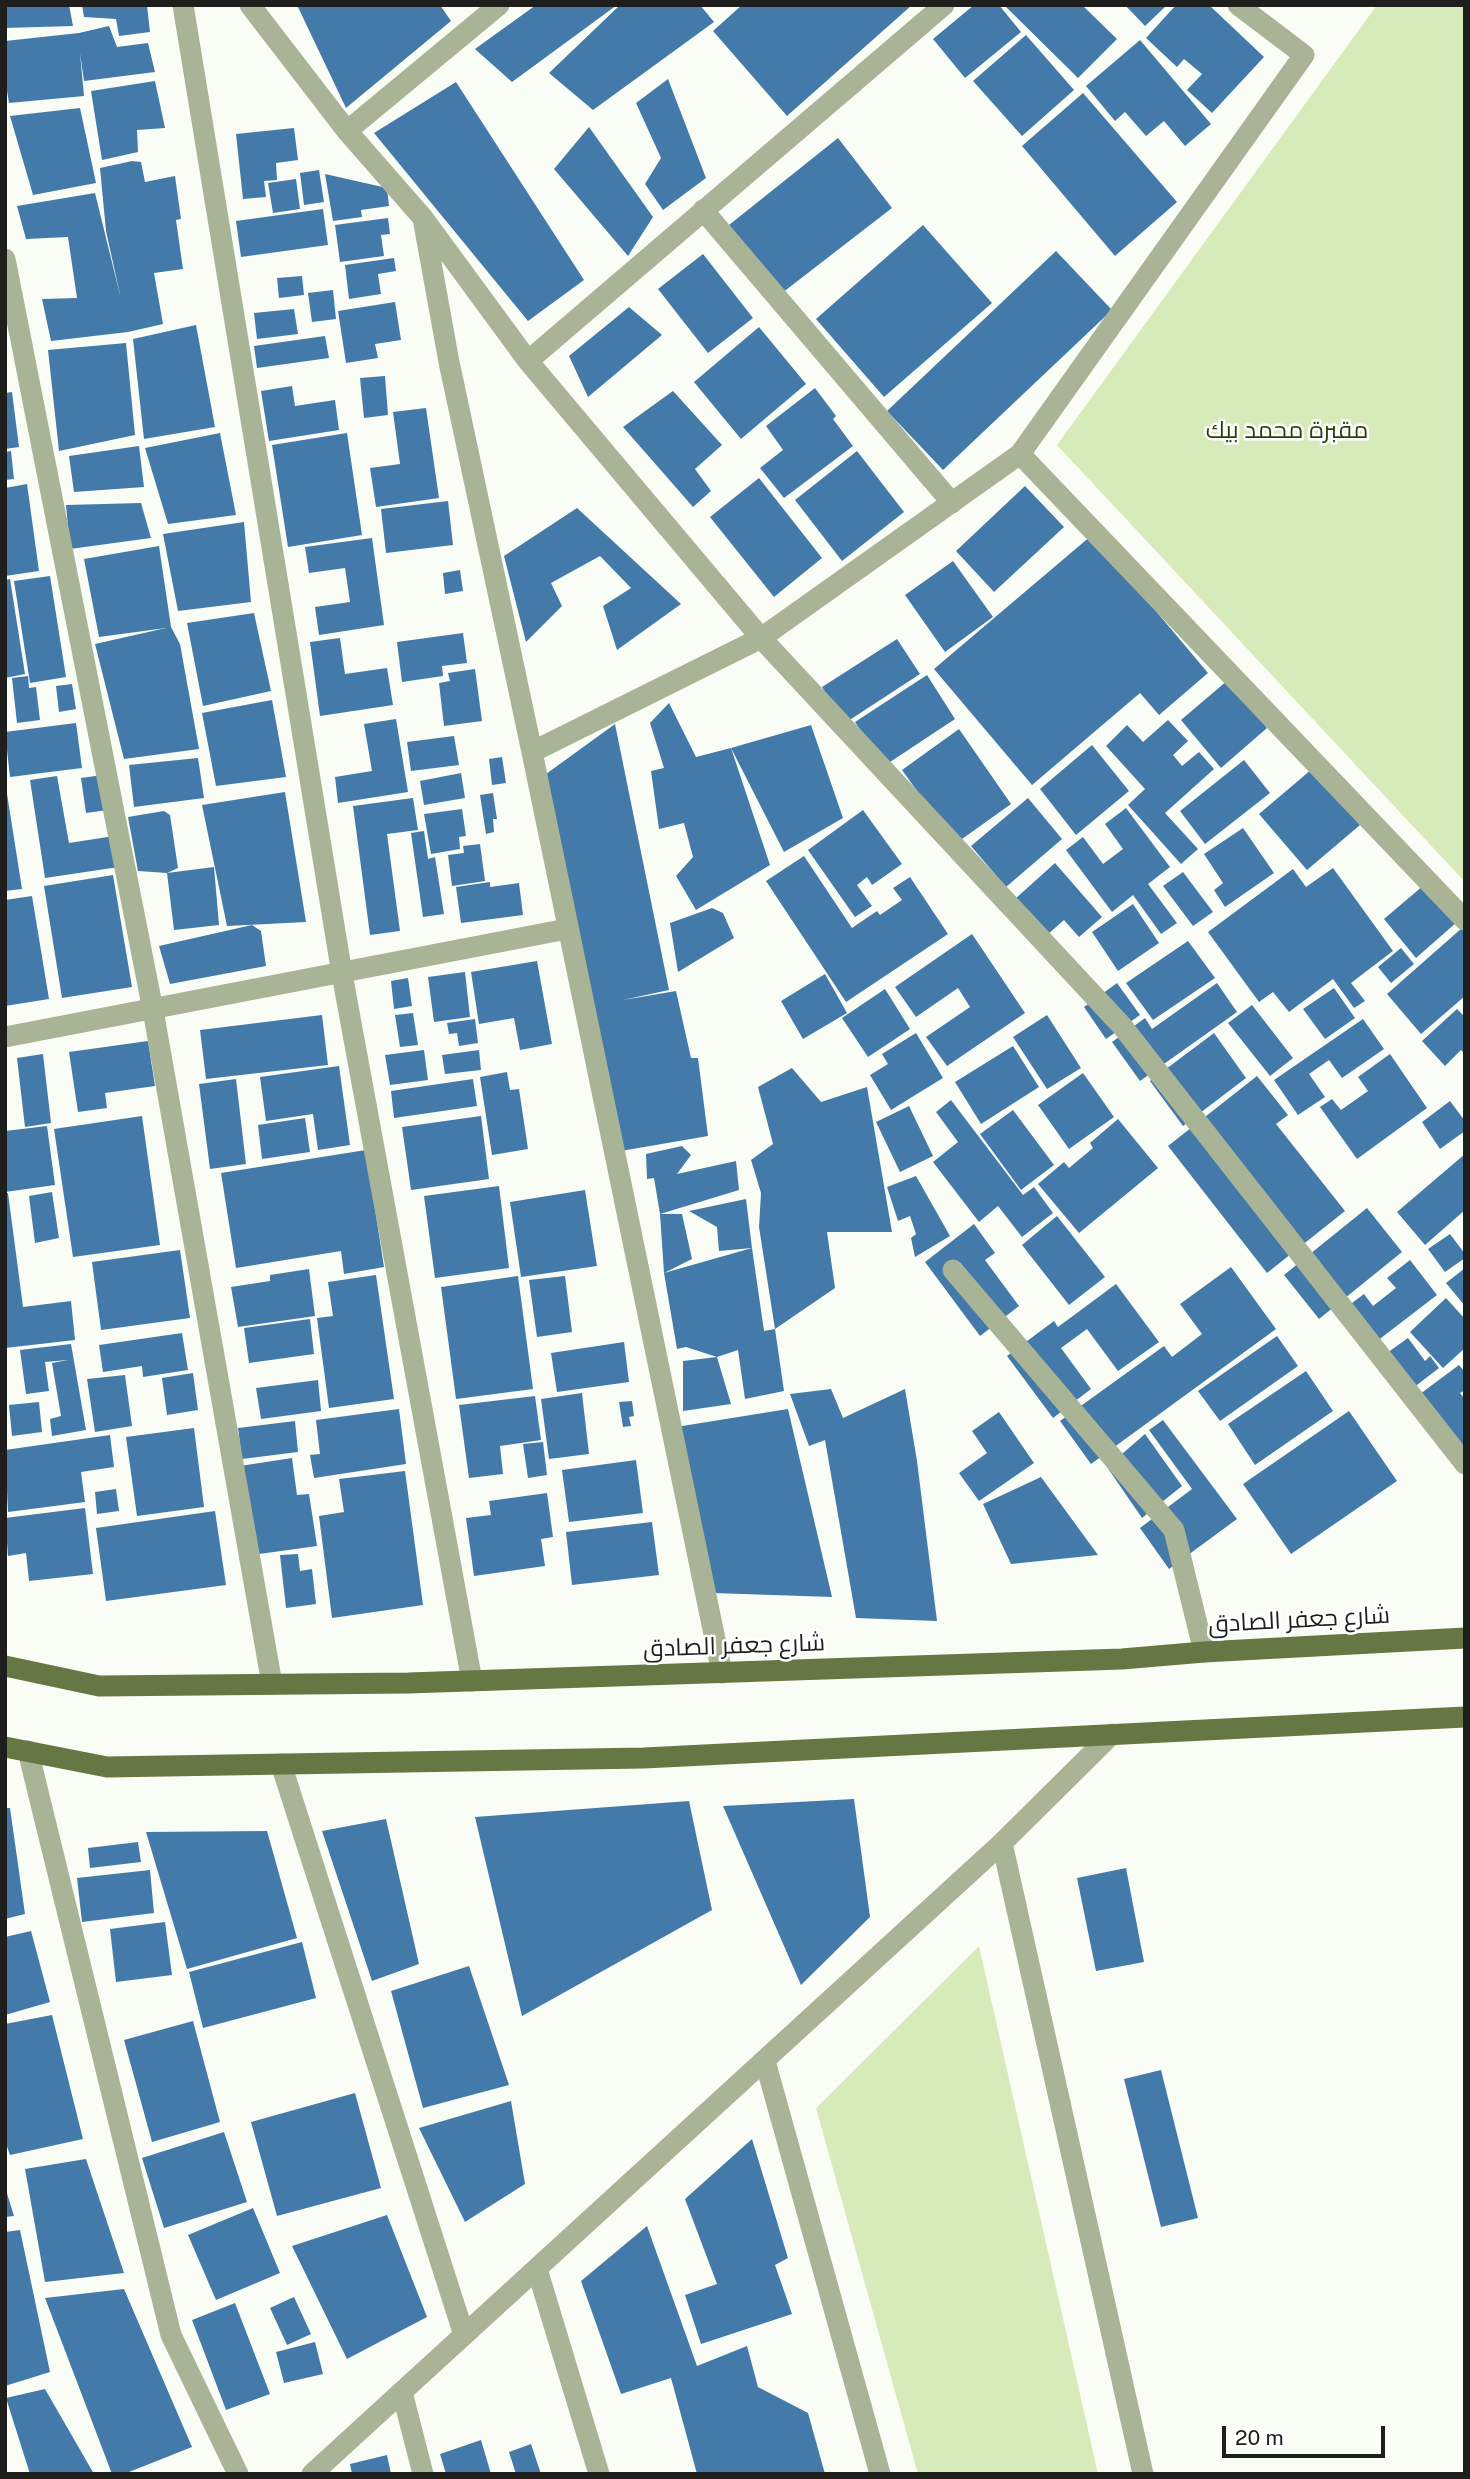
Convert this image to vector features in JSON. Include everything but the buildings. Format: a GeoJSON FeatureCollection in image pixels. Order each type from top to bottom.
{"type":"FeatureCollection","features":[{"type":"Feature","properties":{"kind":"main road","name":"شارع جعفر الصادق"},"geometry":{"type":"LineString","coordinates":[[5,1666],[99,1686],[472,1681],[1122,1660],[1204,1652],[1465,1638]]}},
{"type":"Feature","properties":{"kind":"main road"},"geometry":{"type":"LineString","coordinates":[[5,1747],[107,1767],[644,1758],[1465,1717]]}},
{"type":"Feature","properties":{"kind":"street"},"geometry":{"type":"LineString","coordinates":[[183,5],[342,974],[472,1681]]}},
{"type":"Feature","properties":{"kind":"street"},"geometry":{"type":"LineString","coordinates":[[250,5],[347,131],[423,218],[527,361],[761,638],[1122,1026],[1465,1464]]}},
{"type":"Feature","properties":{"kind":"street"},"geometry":{"type":"LineString","coordinates":[[347,131],[499,5]]}},
{"type":"Feature","properties":{"kind":"street"},"geometry":{"type":"LineString","coordinates":[[527,361],[944,5]]}},
{"type":"Feature","properties":{"kind":"street"},"geometry":{"type":"LineString","coordinates":[[532,752],[761,638],[1020,454],[1304,55],[1238,5]]}},
{"type":"Feature","properties":{"kind":"street"},"geometry":{"type":"LineString","coordinates":[[703,210],[952,503]]}},
{"type":"Feature","properties":{"kind":"street"},"geometry":{"type":"LineString","coordinates":[[423,218],[449,362],[722,1673]]}},
{"type":"Feature","properties":{"kind":"street"},"geometry":{"type":"LineString","coordinates":[[5,259],[153,1010],[272,1684]]}},
{"type":"Feature","properties":{"kind":"street"},"geometry":{"type":"LineString","coordinates":[[1020,454],[1465,920]]}},
{"type":"Feature","properties":{"kind":"street"},"geometry":{"type":"LineString","coordinates":[[5,1037],[567,929]]}},
{"type":"Feature","properties":{"kind":"street"},"geometry":{"type":"LineString","coordinates":[[953,1270],[1174,1530],[1204,1652]]}},
{"type":"Feature","properties":{"kind":"street"},"geometry":{"type":"LineString","coordinates":[[312,2474],[1002,1843],[1112,1734]]}},
{"type":"Feature","properties":{"kind":"street"},"geometry":{"type":"LineString","coordinates":[[27,1751],[171,2335],[238,2474]]}},
{"type":"Feature","properties":{"kind":"street"},"geometry":{"type":"LineString","coordinates":[[281,1764],[464,2335]]}},
{"type":"Feature","properties":{"kind":"street"},"geometry":{"type":"LineString","coordinates":[[1002,1843],[1143,2474]]}},
{"type":"Feature","properties":{"kind":"street"},"geometry":{"type":"LineString","coordinates":[[765,2061],[880,2474]]}},
{"type":"Feature","properties":{"kind":"street"},"geometry":{"type":"LineString","coordinates":[[537,2269],[600,2474]]}},
{"type":"Feature","properties":{"kind":"street"},"geometry":{"type":"LineString","coordinates":[[402,2392],[423,2474]]}},
{"type":"Feature","properties":{"kind":"green space","name":"مقبرة محمد بيك"},"geometry":{"type":"Polygon","coordinates":[[[1377,5],[1465,5],[1465,882],[1057,445],[1377,5]]]}},
{"type":"Feature","properties":{"kind":"green space"},"geometry":{"type":"Polygon","coordinates":[[[979,1946],[1098,2474],[918,2474],[816,2108],[979,1946]]]}}]}
